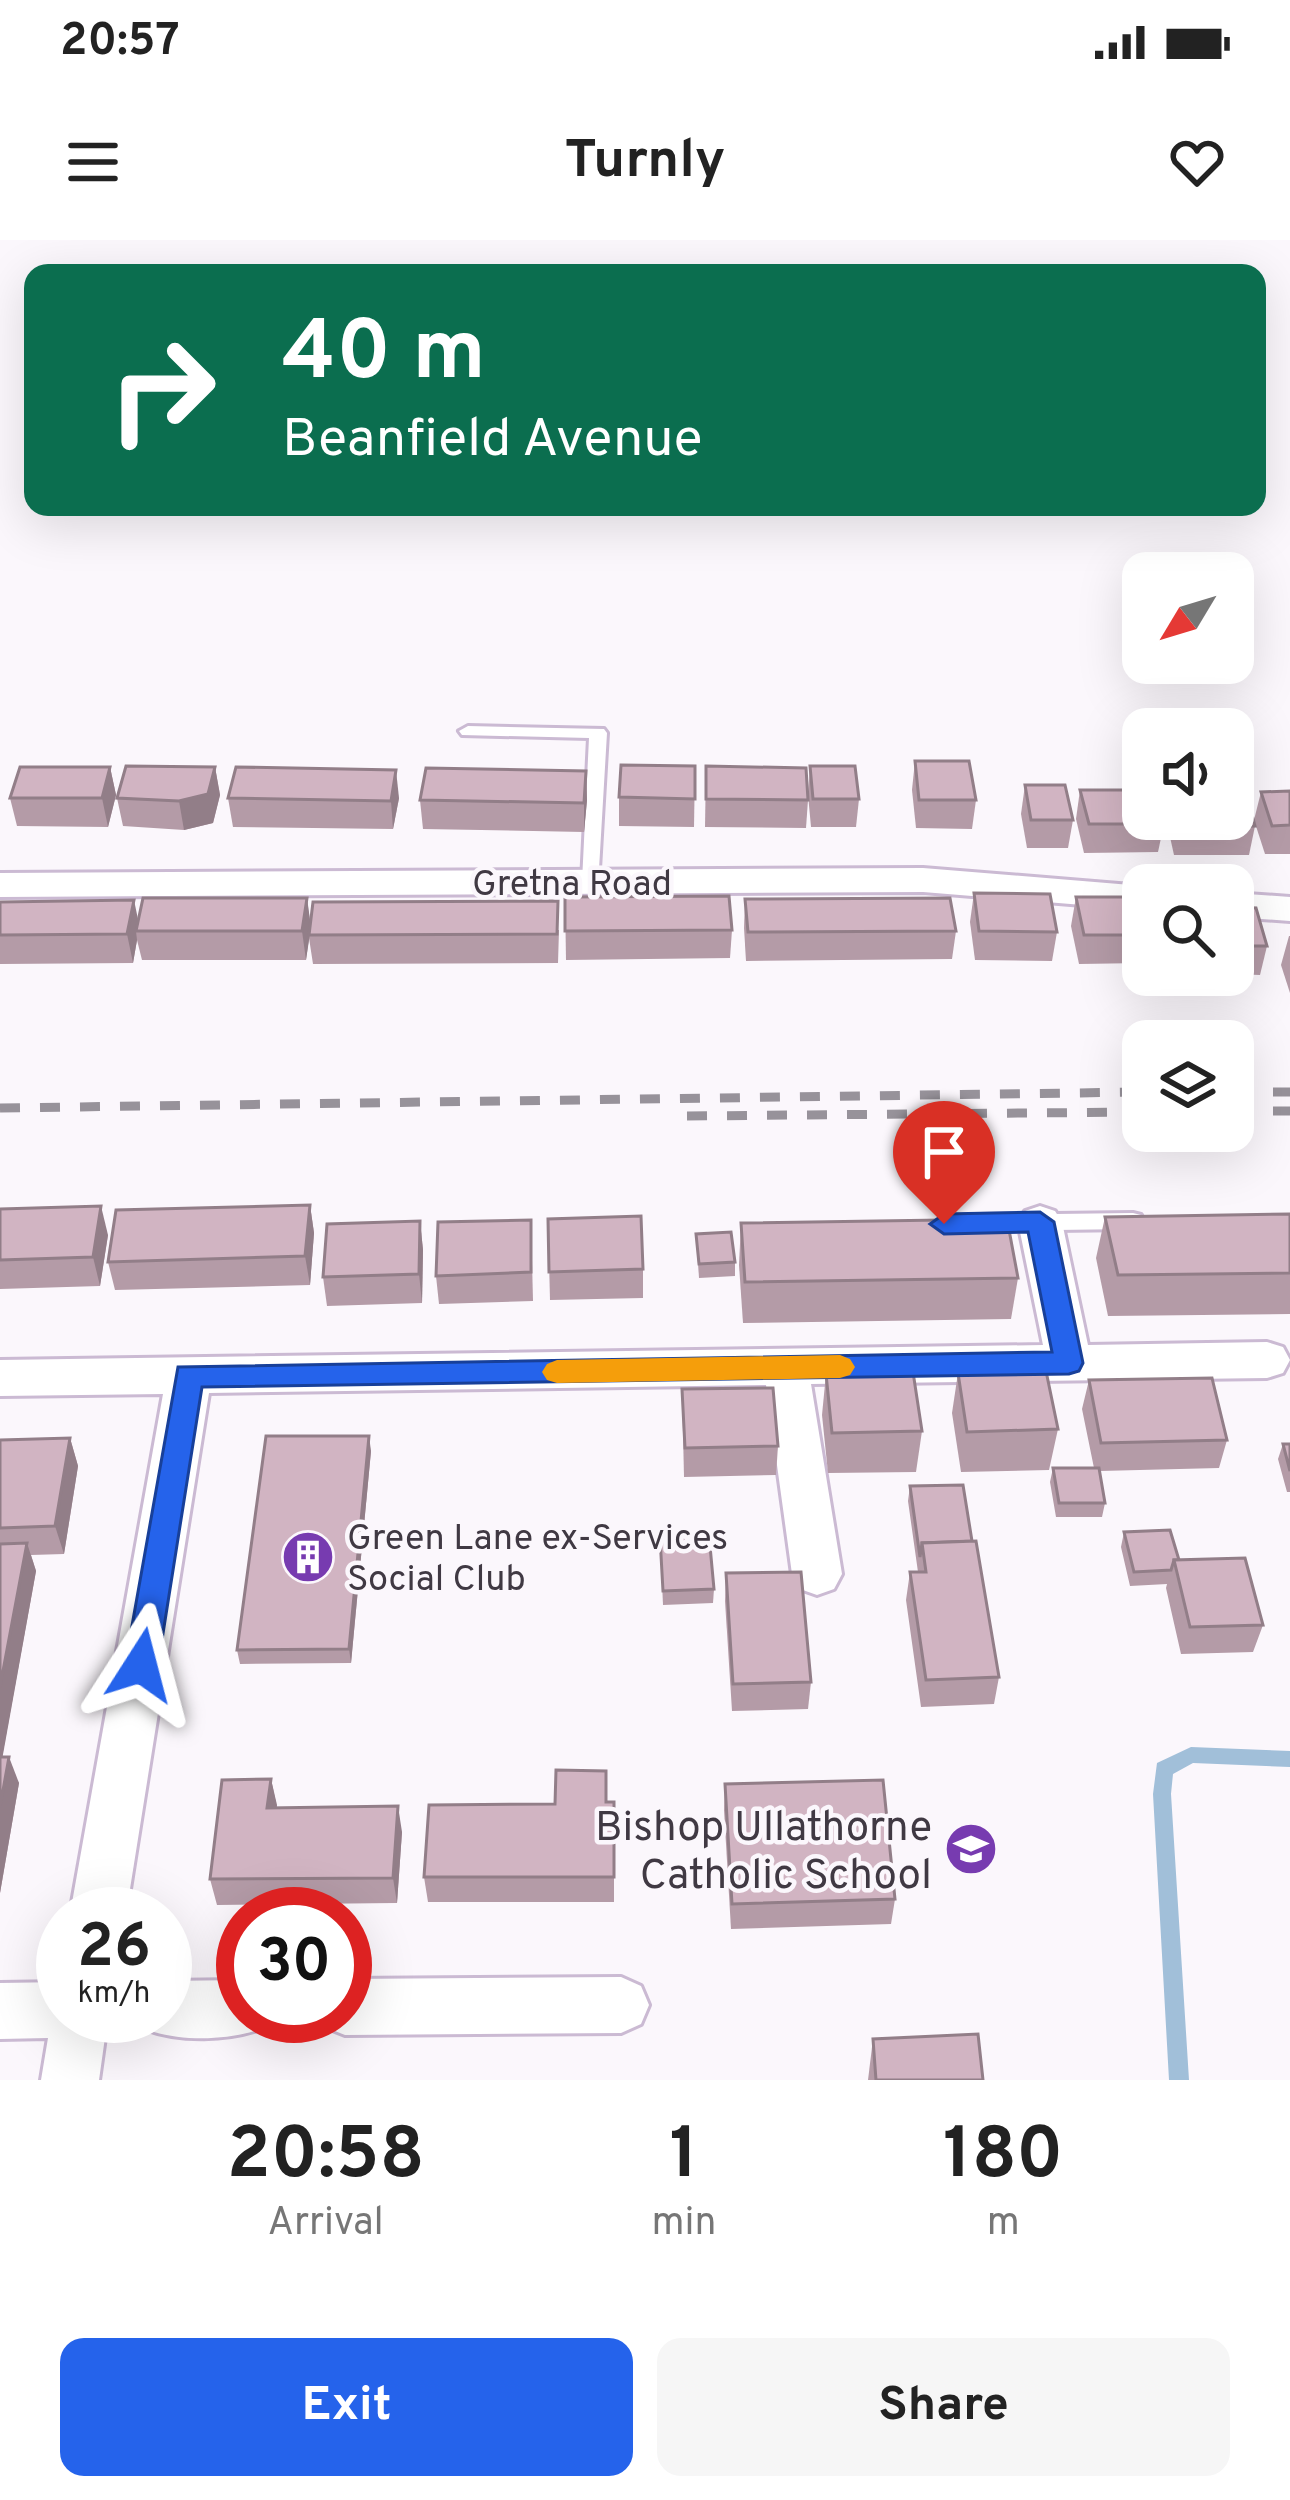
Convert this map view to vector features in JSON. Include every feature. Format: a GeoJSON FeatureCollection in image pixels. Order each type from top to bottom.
{"type":"FeatureCollection","features":[{"type":"Feature","properties":{"kind":"street","name":"Gretna Road"},"geometry":{"type":"LineString","coordinates":[[0,885],[923,880],[1122,896]]}},
{"type":"Feature","properties":{"kind":"street"},"geometry":{"type":"LineString","coordinates":[[1254,906],[1290,909]]}},
{"type":"Feature","properties":{"kind":"street"},"geometry":{"type":"LineString","coordinates":[[1040,1222],[1069,1363]]}},
{"type":"Feature","properties":{"kind":"street"},"geometry":{"type":"LineString","coordinates":[[0,1378],[1268,1360]]}},
{"type":"Feature","properties":{"kind":"street"},"geometry":{"type":"LineString","coordinates":[[786,1368],[817,1574]]}},
{"type":"Feature","properties":{"kind":"street"},"geometry":{"type":"LineString","coordinates":[[103,1887],[189,1375]]}},
{"type":"Feature","properties":{"kind":"street"},"geometry":{"type":"LineString","coordinates":[[372,2007],[620,2005]]}},
{"type":"Feature","properties":{"kind":"street"},"geometry":{"type":"LineString","coordinates":[[0,2011],[36,2010]]}},
{"type":"Feature","properties":{"kind":"street"},"geometry":{"type":"LineString","coordinates":[[70,2080],[76,2043]]}},
{"type":"Feature","properties":{"kind":"lane"},"geometry":{"type":"LineString","coordinates":[[467,730],[598,733],[591,882]]}},
{"type":"Feature","properties":{"kind":"lane"},"geometry":{"type":"LineString","coordinates":[[944,1224],[1154,1220]]}},
{"type":"Feature","properties":{"kind":"building"},"geometry":{"type":"Polygon","coordinates":[[[915,761],[969,761],[976,800],[919,800],[915,761]]]}},
{"type":"Feature","properties":{"kind":"building"},"geometry":{"type":"Polygon","coordinates":[[[621,765],[695,766],[695,799],[619,797],[621,765]]]}},
{"type":"Feature","properties":{"kind":"building"},"geometry":{"type":"Polygon","coordinates":[[[126,766],[215,767],[208,794],[179,801],[117,798],[126,766]]]}},
{"type":"Feature","properties":{"kind":"building"},"geometry":{"type":"Polygon","coordinates":[[[706,766],[806,768],[808,800],[706,799],[706,766]]]}},
{"type":"Feature","properties":{"kind":"building"},"geometry":{"type":"Polygon","coordinates":[[[810,766],[855,766],[859,799],[813,799],[810,766]]]}},
{"type":"Feature","properties":{"kind":"building"},"geometry":{"type":"Polygon","coordinates":[[[20,767],[110,767],[102,798],[10,798],[20,767]]]}},
{"type":"Feature","properties":{"kind":"building"},"geometry":{"type":"Polygon","coordinates":[[[236,767],[396,770],[391,801],[228,798],[236,767]]]}},
{"type":"Feature","properties":{"kind":"building"},"geometry":{"type":"Polygon","coordinates":[[[426,768],[586,771],[584,803],[420,800],[426,768]]]}},
{"type":"Feature","properties":{"kind":"building"},"geometry":{"type":"Polygon","coordinates":[[[1025,785],[1065,785],[1073,820],[1031,820],[1025,785]]]}},
{"type":"Feature","properties":{"kind":"building"},"geometry":{"type":"Polygon","coordinates":[[[1080,790],[1122,790],[1122,824],[1089,824],[1080,790]]]}},
{"type":"Feature","properties":{"kind":"building"},"geometry":{"type":"Polygon","coordinates":[[[1290,791],[1290,825],[1272,826],[1261,792],[1290,791]]]}},
{"type":"Feature","properties":{"kind":"building"},"geometry":{"type":"Polygon","coordinates":[[[974,893],[1050,894],[1057,932],[979,931],[974,893]]]}},
{"type":"Feature","properties":{"kind":"building"},"geometry":{"type":"Polygon","coordinates":[[[729,896],[732,930],[565,931],[565,897],[729,896]]]}},
{"type":"Feature","properties":{"kind":"building"},"geometry":{"type":"Polygon","coordinates":[[[1076,897],[1122,897],[1122,935],[1084,935],[1076,897]]]}},
{"type":"Feature","properties":{"kind":"building"},"geometry":{"type":"Polygon","coordinates":[[[143,898],[307,898],[302,931],[136,931],[143,898]]]}},
{"type":"Feature","properties":{"kind":"building"},"geometry":{"type":"Polygon","coordinates":[[[950,898],[956,931],[748,932],[745,899],[950,898]]]}},
{"type":"Feature","properties":{"kind":"building"},"geometry":{"type":"Polygon","coordinates":[[[134,900],[127,934],[0,935],[0,902],[134,900]]]}},
{"type":"Feature","properties":{"kind":"building"},"geometry":{"type":"Polygon","coordinates":[[[558,901],[557,934],[309,935],[313,902],[558,901]]]}},
{"type":"Feature","properties":{"kind":"building"},"geometry":{"type":"Polygon","coordinates":[[[1254,908],[1256,908],[1267,946],[1254,946],[1254,908]]]}},
{"type":"Feature","properties":{"kind":"building"},"geometry":{"type":"Polygon","coordinates":[[[310,1205],[305,1256],[108,1262],[116,1210],[310,1205]]]}},
{"type":"Feature","properties":{"kind":"building"},"geometry":{"type":"Polygon","coordinates":[[[101,1206],[93,1257],[0,1260],[0,1209],[101,1206]]]}},
{"type":"Feature","properties":{"kind":"building"},"geometry":{"type":"Polygon","coordinates":[[[1290,1214],[1290,1273],[1118,1275],[1105,1217],[1290,1214]]]}},
{"type":"Feature","properties":{"kind":"building"},"geometry":{"type":"Polygon","coordinates":[[[641,1216],[643,1269],[549,1272],[548,1219],[641,1216]]]}},
{"type":"Feature","properties":{"kind":"building"},"geometry":{"type":"Polygon","coordinates":[[[1007,1219],[1018,1278],[745,1282],[741,1223],[1007,1219]]]}},
{"type":"Feature","properties":{"kind":"building"},"geometry":{"type":"Polygon","coordinates":[[[531,1220],[531,1272],[436,1276],[438,1222],[531,1220]]]}},
{"type":"Feature","properties":{"kind":"building"},"geometry":{"type":"Polygon","coordinates":[[[420,1221],[419,1274],[323,1277],[327,1224],[420,1221]]]}},
{"type":"Feature","properties":{"kind":"building"},"geometry":{"type":"Polygon","coordinates":[[[731,1232],[735,1262],[699,1264],[696,1234],[731,1232]]]}},
{"type":"Feature","properties":{"kind":"building"},"geometry":{"type":"Polygon","coordinates":[[[1046,1371],[1058,1429],[967,1432],[958,1373],[1046,1371]]]}},
{"type":"Feature","properties":{"kind":"building"},"geometry":{"type":"Polygon","coordinates":[[[913,1372],[922,1431],[832,1433],[826,1374],[913,1372]]]}},
{"type":"Feature","properties":{"kind":"building"},"geometry":{"type":"Polygon","coordinates":[[[1212,1378],[1227,1440],[1101,1443],[1089,1380],[1212,1378]]]}},
{"type":"Feature","properties":{"kind":"building"},"geometry":{"type":"Polygon","coordinates":[[[773,1388],[778,1446],[685,1448],[682,1389],[773,1388]]]}},
{"type":"Feature","properties":{"kind":"building","name":"Green Lane ex-Services Social Club"},"geometry":{"type":"Polygon","coordinates":[[[266,1436],[369,1436],[349,1649],[237,1650],[266,1436]]]}},
{"type":"Feature","properties":{"kind":"building"},"geometry":{"type":"Polygon","coordinates":[[[70,1438],[55,1526],[0,1528],[0,1440],[70,1438]]]}},
{"type":"Feature","properties":{"kind":"building"},"geometry":{"type":"Polygon","coordinates":[[[1283,1444],[1290,1444],[1290,1471],[1283,1444]]]}},
{"type":"Feature","properties":{"kind":"building"},"geometry":{"type":"Polygon","coordinates":[[[1053,1468],[1099,1468],[1105,1503],[1059,1503],[1053,1468]]]}},
{"type":"Feature","properties":{"kind":"building"},"geometry":{"type":"Polygon","coordinates":[[[963,1485],[972,1541],[922,1543],[920,1557],[910,1486],[963,1485]]]}},
{"type":"Feature","properties":{"kind":"building"},"geometry":{"type":"Polygon","coordinates":[[[1170,1530],[1179,1560],[1174,1560],[1171,1570],[1134,1572],[1124,1532],[1170,1530]]]}},
{"type":"Feature","properties":{"kind":"building"},"geometry":{"type":"Polygon","coordinates":[[[709,1535],[714,1589],[663,1591],[660,1537],[709,1535]]]}},
{"type":"Feature","properties":{"kind":"building"},"geometry":{"type":"Polygon","coordinates":[[[976,1541],[999,1677],[926,1680],[910,1572],[926,1572],[922,1543],[976,1541]]]}},
{"type":"Feature","properties":{"kind":"building"},"geometry":{"type":"Polygon","coordinates":[[[27,1543],[0,1687],[0,1544],[27,1543]]]}},
{"type":"Feature","properties":{"kind":"building"},"geometry":{"type":"Polygon","coordinates":[[[1245,1558],[1263,1625],[1190,1627],[1174,1560],[1245,1558]]]}},
{"type":"Feature","properties":{"kind":"building"},"geometry":{"type":"Polygon","coordinates":[[[801,1572],[811,1682],[733,1684],[726,1573],[801,1572]]]}},
{"type":"Feature","properties":{"kind":"building"},"geometry":{"type":"Polygon","coordinates":[[[0,1757],[9,1757],[0,1807],[0,1757]]]}},
{"type":"Feature","properties":{"kind":"building"},"geometry":{"type":"Polygon","coordinates":[[[556,1770],[606,1771],[606,1802],[614,1802],[614,1877],[424,1877],[429,1805],[555,1804],[556,1770]]]}},
{"type":"Feature","properties":{"kind":"building"},"geometry":{"type":"Polygon","coordinates":[[[271,1779],[267,1808],[398,1806],[393,1878],[210,1879],[222,1780],[271,1779]]]}},
{"type":"Feature","properties":{"kind":"building"},"geometry":{"type":"Polygon","coordinates":[[[883,1780],[895,1899],[732,1904],[725,1784],[883,1780]]]}},
{"type":"Feature","properties":{"kind":"building"},"geometry":{"type":"Polygon","coordinates":[[[978,2034],[983,2080],[876,2080],[873,2039],[978,2034]]]}},
{"type":"Feature","properties":{"kind":"waterway"},"geometry":{"type":"LineString","coordinates":[[1179,2080],[1164,1769],[1191,1755],[1290,1759]]}},
{"type":"Feature","properties":{"kind":"railway"},"geometry":{"type":"LineString","coordinates":[[0,1108],[1122,1092]]}},
{"type":"Feature","properties":{"kind":"railway"},"geometry":{"type":"LineString","coordinates":[[1254,1092],[1290,1092]]}},
{"type":"Feature","properties":{"kind":"railway"},"geometry":{"type":"LineString","coordinates":[[1254,1111],[1290,1111]]}},
{"type":"Feature","properties":{"kind":"railway"},"geometry":{"type":"LineString","coordinates":[[687,1116],[1122,1112]]}},
{"type":"Feature","properties":{"kind":"slow traffic"},"geometry":{"type":"LineString","coordinates":[[557,1372],[840,1367]]}},
{"type":"Feature","properties":{"kind":"place","name":"Green Lane ex-Services Social Club"},"geometry":{"type":"Point","coordinates":[308,1557]}},
{"type":"Feature","properties":{"kind":"place","name":"Bishop Ullathorne Catholic School"},"geometry":{"type":"Point","coordinates":[971,1849]}},
{"type":"Feature","properties":{"kind":"route"},"geometry":{"type":"LineString","coordinates":[[141,1665],[189,1375],[1069,1363],[1040,1222],[944,1224]]}}]}
